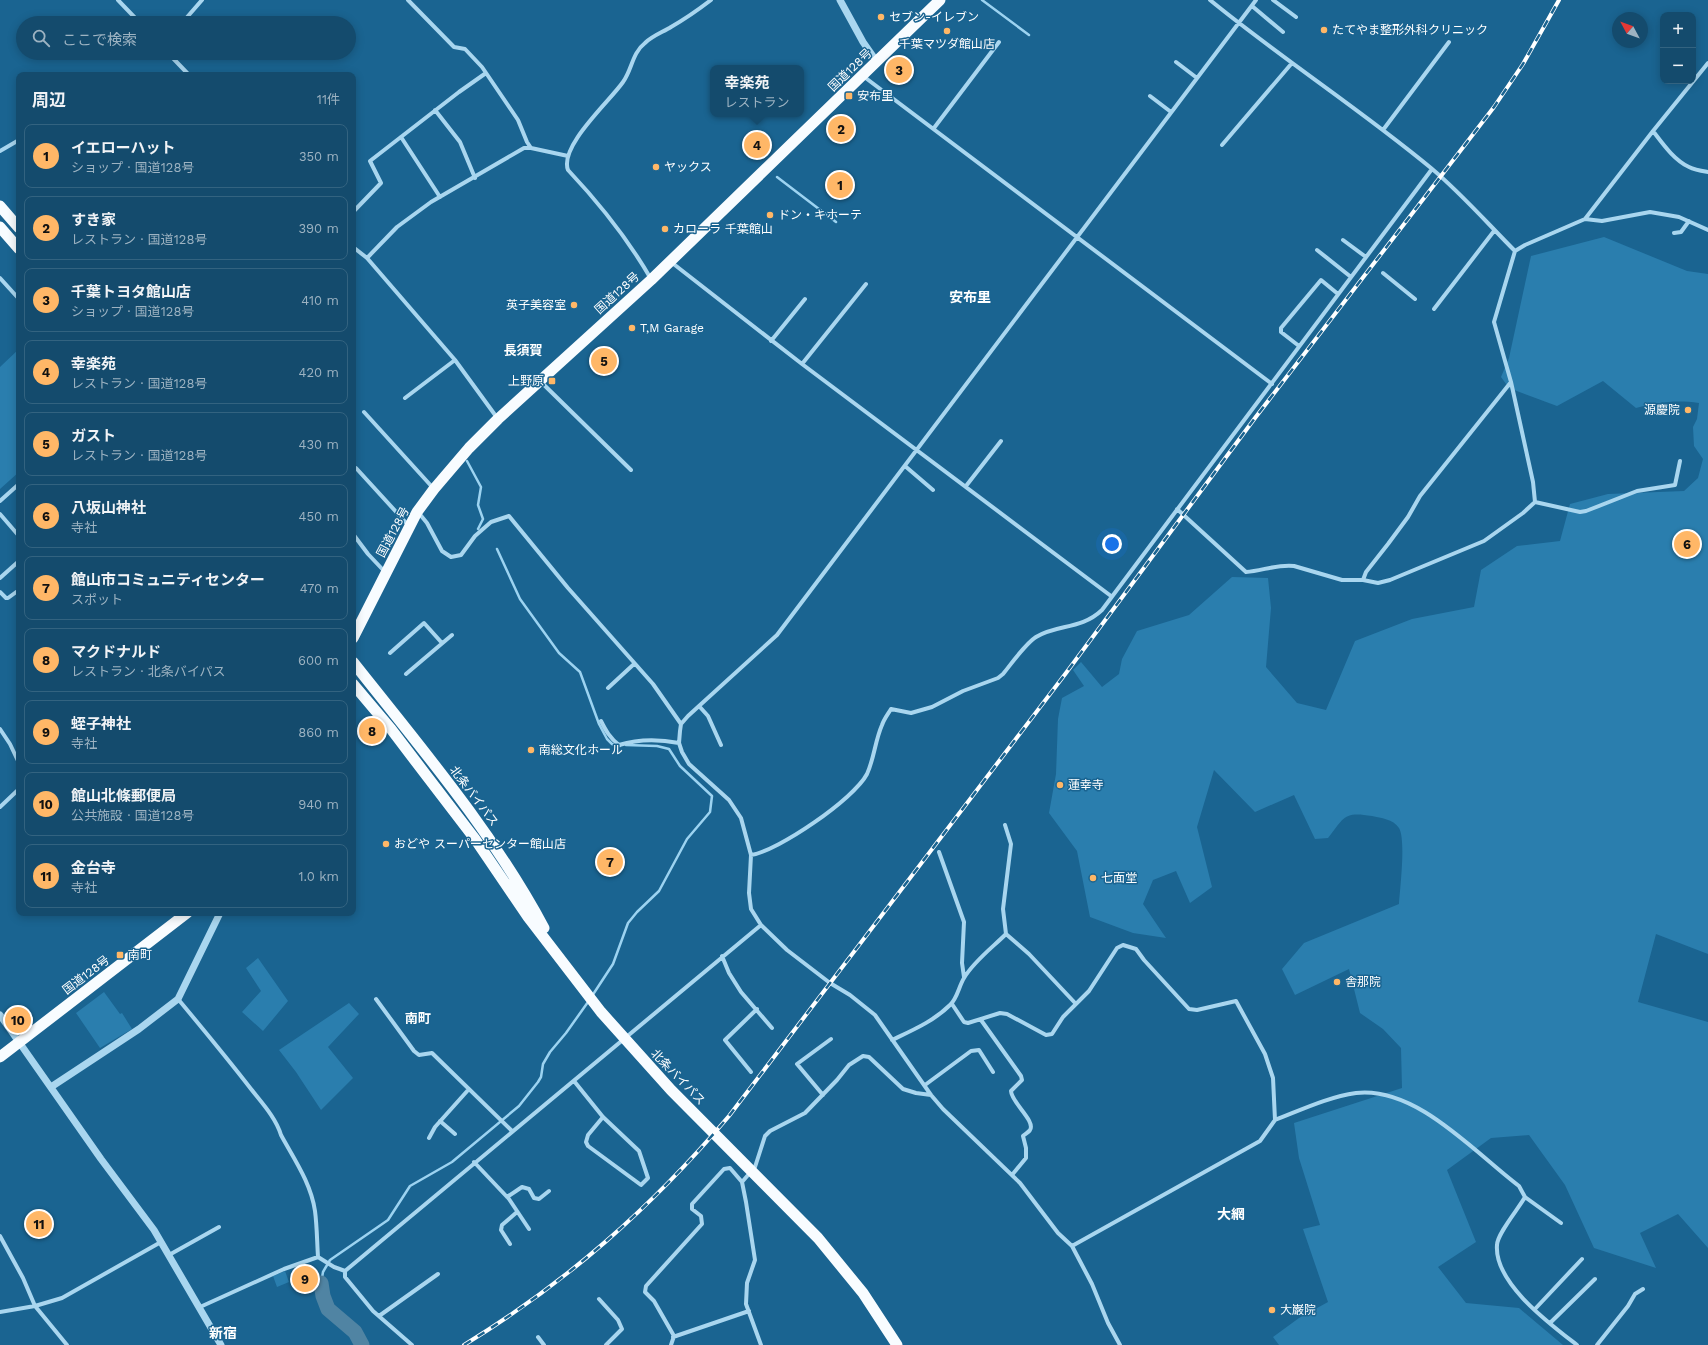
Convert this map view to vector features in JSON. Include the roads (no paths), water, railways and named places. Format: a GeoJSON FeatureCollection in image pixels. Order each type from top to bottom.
{"type":"FeatureCollection","features":[{"type":"Feature","properties":{"kind":"highway","name":"国道128号"},"geometry":{"type":"LineString","coordinates":[[356,632],[417,512],[468,448],[540,380],[651,280],[940,0]]}},
{"type":"Feature","properties":{"kind":"highway"},"geometry":{"type":"LineString","coordinates":[[0,206],[16,225]]}},
{"type":"Feature","properties":{"kind":"highway"},"geometry":{"type":"LineString","coordinates":[[0,227],[16,246]]}},
{"type":"Feature","properties":{"kind":"highway","name":"北条バイパス"},"geometry":{"type":"LineString","coordinates":[[356,666],[402,722],[500,853],[516,878],[558,956]]}},
{"type":"Feature","properties":{"kind":"highway","name":"北条バイパス"},"geometry":{"type":"LineString","coordinates":[[356,687],[392,729],[462,822],[528,917],[576,981],[630,1046],[671,1090],[788,1208],[800,1218],[851,1277],[897,1345]]}},
{"type":"Feature","properties":{"kind":"highway","name":"国道128号"},"geometry":{"type":"LineString","coordinates":[[0,1057],[183,916]]}},
{"type":"Feature","properties":{"kind":"highway","name":"北条バイパス"},"geometry":{"type":"LineString","coordinates":[[788,1208],[796,1221],[839,1270],[861,1299],[890,1345]]}},
{"type":"Feature","properties":{"kind":"street"},"geometry":{"type":"LineString","coordinates":[[118,0],[133,16]]}},
{"type":"Feature","properties":{"kind":"street"},"geometry":{"type":"LineString","coordinates":[[188,16],[202,0]]}},
{"type":"Feature","properties":{"kind":"street"},"geometry":{"type":"LineString","coordinates":[[408,0],[454,47],[465,49],[486,73],[518,120],[531,148]]}},
{"type":"Feature","properties":{"kind":"street"},"geometry":{"type":"LineString","coordinates":[[651,280],[618,227],[568,170],[566,164],[568,156],[590,119],[624,82],[637,52],[645,43],[683,20],[711,0]]}},
{"type":"Feature","properties":{"kind":"street"},"geometry":{"type":"LineString","coordinates":[[840,0],[863,42],[877,62]]}},
{"type":"Feature","properties":{"kind":"street"},"geometry":{"type":"LineString","coordinates":[[1210,0],[1238,23],[1383,130],[1432,169],[1515,251]]}},
{"type":"Feature","properties":{"kind":"street"},"geometry":{"type":"LineString","coordinates":[[1120,1345],[1108,1323],[1092,1284],[1072,1246],[1058,1233],[1020,1183],[943,1109],[931,1095],[875,1015],[850,994],[830,983],[792,954],[761,925],[751,909],[749,893],[751,855],[741,818],[729,800],[689,764],[679,743],[681,724],[777,635],[1256,0]]}},
{"type":"Feature","properties":{"kind":"street"},"geometry":{"type":"LineString","coordinates":[[1273,0],[1296,18]]}},
{"type":"Feature","properties":{"kind":"street"},"geometry":{"type":"LineString","coordinates":[[1252,6],[1283,32]]}},
{"type":"Feature","properties":{"kind":"street"},"geometry":{"type":"LineString","coordinates":[[934,128],[999,42]]}},
{"type":"Feature","properties":{"kind":"street"},"geometry":{"type":"LineString","coordinates":[[1383,130],[1449,42]]}},
{"type":"Feature","properties":{"kind":"street"},"geometry":{"type":"LineString","coordinates":[[175,60],[186,72]]}},
{"type":"Feature","properties":{"kind":"street"},"geometry":{"type":"LineString","coordinates":[[1176,62],[1197,78]]}},
{"type":"Feature","properties":{"kind":"street"},"geometry":{"type":"LineString","coordinates":[[1222,145],[1292,62]]}},
{"type":"Feature","properties":{"kind":"street"},"geometry":{"type":"LineString","coordinates":[[1535,502],[1533,482],[1510,382],[1494,322],[1515,251],[1525,245],[1585,219],[1708,63]]}},
{"type":"Feature","properties":{"kind":"street"},"geometry":{"type":"LineString","coordinates":[[356,209],[381,183],[370,161],[435,110],[486,73]]}},
{"type":"Feature","properties":{"kind":"street"},"geometry":{"type":"LineString","coordinates":[[863,76],[1078,236],[1272,384]]}},
{"type":"Feature","properties":{"kind":"street"},"geometry":{"type":"LineString","coordinates":[[1150,96],[1171,112]]}},
{"type":"Feature","properties":{"kind":"street"},"geometry":{"type":"LineString","coordinates":[[435,110],[460,142],[475,178]]}},
{"type":"Feature","properties":{"kind":"street"},"geometry":{"type":"LineString","coordinates":[[1653,131],[1674,156],[1683,163],[1690,168],[1708,172]]}},
{"type":"Feature","properties":{"kind":"street"},"geometry":{"type":"LineString","coordinates":[[401,136],[440,197]]}},
{"type":"Feature","properties":{"kind":"street"},"geometry":{"type":"LineString","coordinates":[[0,151],[16,142]]}},
{"type":"Feature","properties":{"kind":"street"},"geometry":{"type":"LineString","coordinates":[[366,258],[397,227],[431,202],[475,178],[524,148],[531,148],[568,156]]}},
{"type":"Feature","properties":{"kind":"street"},"geometry":{"type":"LineString","coordinates":[[751,855],[761,853],[792,838],[849,796],[866,775],[882,725],[891,709],[911,713],[932,707],[974,685],[998,678],[1037,636],[1078,624],[1094,617],[1102,610],[1432,169]]}},
{"type":"Feature","properties":{"kind":"street"},"geometry":{"type":"LineString","coordinates":[[1585,219],[1602,221],[1650,212],[1679,217],[1708,230]]}},
{"type":"Feature","properties":{"kind":"street"},"geometry":{"type":"LineString","coordinates":[[1674,233],[1681,232],[1689,222]]}},
{"type":"Feature","properties":{"kind":"street"},"geometry":{"type":"LineString","coordinates":[[1434,309],[1494,231]]}},
{"type":"Feature","properties":{"kind":"street"},"geometry":{"type":"LineString","coordinates":[[1343,240],[1366,257]]}},
{"type":"Feature","properties":{"kind":"street"},"geometry":{"type":"LineString","coordinates":[[356,250],[366,258],[455,360],[498,419]]}},
{"type":"Feature","properties":{"kind":"street"},"geometry":{"type":"LineString","coordinates":[[1317,250],[1351,277]]}},
{"type":"Feature","properties":{"kind":"street"},"geometry":{"type":"LineString","coordinates":[[670,261],[771,341],[1111,596]]}},
{"type":"Feature","properties":{"kind":"street"},"geometry":{"type":"LineString","coordinates":[[1383,273],[1415,299]]}},
{"type":"Feature","properties":{"kind":"street"},"geometry":{"type":"LineString","coordinates":[[0,278],[16,296]]}},
{"type":"Feature","properties":{"kind":"street"},"geometry":{"type":"LineString","coordinates":[[1299,346],[1281,332],[1281,328],[1321,280],[1338,294]]}},
{"type":"Feature","properties":{"kind":"street"},"geometry":{"type":"LineString","coordinates":[[802,364],[866,284]]}},
{"type":"Feature","properties":{"kind":"street"},"geometry":{"type":"LineString","coordinates":[[771,341],[805,299]]}},
{"type":"Feature","properties":{"kind":"street"},"geometry":{"type":"LineString","coordinates":[[405,398],[455,360]]}},
{"type":"Feature","properties":{"kind":"street"},"geometry":{"type":"LineString","coordinates":[[540,380],[631,470]]}},
{"type":"Feature","properties":{"kind":"street"},"geometry":{"type":"LineString","coordinates":[[1363,580],[1366,572],[1408,517],[1420,496],[1510,382]]}},
{"type":"Feature","properties":{"kind":"street"},"geometry":{"type":"LineString","coordinates":[[364,412],[434,489]]}},
{"type":"Feature","properties":{"kind":"street"},"geometry":{"type":"LineString","coordinates":[[966,486],[1001,440]]}},
{"type":"Feature","properties":{"kind":"street"},"geometry":{"type":"LineString","coordinates":[[1535,502],[1580,512],[1586,511],[1637,491],[1675,485],[1680,461]]}},
{"type":"Feature","properties":{"kind":"street"},"geometry":{"type":"LineString","coordinates":[[905,466],[933,490]]}},
{"type":"Feature","properties":{"kind":"street"},"geometry":{"type":"LineString","coordinates":[[356,468],[409,526]]}},
{"type":"Feature","properties":{"kind":"street"},"geometry":{"type":"LineString","coordinates":[[0,501],[16,487]]}},
{"type":"Feature","properties":{"kind":"street"},"geometry":{"type":"LineString","coordinates":[[1177,509],[1246,572],[1257,572],[1268,567],[1286,565],[1342,580],[1363,580],[1378,583],[1390,580],[1484,541],[1523,513],[1535,502]]}},
{"type":"Feature","properties":{"kind":"street"},"geometry":{"type":"LineString","coordinates":[[417,512],[427,523],[442,551],[451,557],[461,555],[476,536],[491,522],[509,516],[568,588],[653,684],[681,724]]}},
{"type":"Feature","properties":{"kind":"street"},"geometry":{"type":"LineString","coordinates":[[0,514],[16,533]]}},
{"type":"Feature","properties":{"kind":"street"},"geometry":{"type":"LineString","coordinates":[[356,538],[386,574]]}},
{"type":"Feature","properties":{"kind":"street"},"geometry":{"type":"LineString","coordinates":[[0,578],[16,564]]}},
{"type":"Feature","properties":{"kind":"street"},"geometry":{"type":"LineString","coordinates":[[0,592],[6,598],[16,592]]}},
{"type":"Feature","properties":{"kind":"street"},"geometry":{"type":"LineString","coordinates":[[390,653],[424,623],[442,643]]}},
{"type":"Feature","properties":{"kind":"street"},"geometry":{"type":"LineString","coordinates":[[406,674],[452,635]]}},
{"type":"Feature","properties":{"kind":"street"},"geometry":{"type":"LineString","coordinates":[[608,688],[634,664]]}},
{"type":"Feature","properties":{"kind":"street"},"geometry":{"type":"LineString","coordinates":[[699,706],[708,716],[721,745]]}},
{"type":"Feature","properties":{"kind":"street"},"geometry":{"type":"LineString","coordinates":[[601,721],[607,733],[619,744],[639,740],[664,740],[679,743]]}},
{"type":"Feature","properties":{"kind":"street"},"geometry":{"type":"LineString","coordinates":[[0,729],[16,757]]}},
{"type":"Feature","properties":{"kind":"street"},"geometry":{"type":"LineString","coordinates":[[0,807],[16,792]]}},
{"type":"Feature","properties":{"kind":"street"},"geometry":{"type":"LineString","coordinates":[[1005,825],[1011,844],[1003,909],[1006,934],[1029,954],[1076,1004]]}},
{"type":"Feature","properties":{"kind":"street"},"geometry":{"type":"LineString","coordinates":[[938,852],[964,922],[962,963],[964,977]]}},
{"type":"Feature","properties":{"kind":"street"},"geometry":{"type":"LineString","coordinates":[[51,1087],[139,1029],[178,999],[219,916]]}},
{"type":"Feature","properties":{"kind":"street"},"geometry":{"type":"LineString","coordinates":[[412,1345],[373,1311],[345,1277],[345,1271],[474,1162],[574,1081],[761,925]]}},
{"type":"Feature","properties":{"kind":"street"},"geometry":{"type":"LineString","coordinates":[[892,1040],[922,1026],[952,1004],[964,977],[1006,934]]}},
{"type":"Feature","properties":{"kind":"street"},"geometry":{"type":"LineString","coordinates":[[952,1004],[964,1022],[968,1023],[981,1020],[1000,1013],[1007,1014],[1046,1035],[1052,1034],[1063,1017],[1089,991],[1117,948],[1123,945],[1136,949],[1144,960],[1189,1009],[1197,1010],[1236,1001],[1270,1063],[1275,1093],[1275,1120]]}},
{"type":"Feature","properties":{"kind":"street"},"geometry":{"type":"LineString","coordinates":[[722,956],[729,973],[741,992],[772,1028]]}},
{"type":"Feature","properties":{"kind":"street"},"geometry":{"type":"LineString","coordinates":[[178,999],[235,1068],[270,1114],[302,1172],[310,1194],[315,1210],[318,1257],[323,1261],[345,1271]]}},
{"type":"Feature","properties":{"kind":"street"},"geometry":{"type":"LineString","coordinates":[[376,999],[419,1055],[432,1053],[512,1131]]}},
{"type":"Feature","properties":{"kind":"street"},"geometry":{"type":"LineString","coordinates":[[751,1072],[725,1040],[757,1009]]}},
{"type":"Feature","properties":{"kind":"street"},"geometry":{"type":"LineString","coordinates":[[0,1015],[101,1159],[141,1212],[161,1242],[221,1345]]}},
{"type":"Feature","properties":{"kind":"street"},"geometry":{"type":"LineString","coordinates":[[981,1020],[1021,1076],[1022,1080],[1011,1091],[1011,1096],[1030,1121],[1031,1126],[1030,1130],[1023,1136],[1026,1148],[1026,1158],[1012,1175]]}},
{"type":"Feature","properties":{"kind":"street"},"geometry":{"type":"LineString","coordinates":[[823,1095],[797,1064],[831,1039]]}},
{"type":"Feature","properties":{"kind":"street"},"geometry":{"type":"LineString","coordinates":[[925,1085],[971,1051],[979,1050],[993,1072]]}},
{"type":"Feature","properties":{"kind":"street"},"geometry":{"type":"LineString","coordinates":[[742,1182],[755,1167],[765,1136],[773,1129],[805,1113],[849,1065],[863,1056],[869,1058],[904,1089],[916,1093],[931,1095]]}},
{"type":"Feature","properties":{"kind":"street"},"geometry":{"type":"LineString","coordinates":[[574,1081],[603,1117],[639,1151],[648,1178],[641,1185],[588,1146],[586,1142],[588,1135],[603,1117]]}},
{"type":"Feature","properties":{"kind":"street"},"geometry":{"type":"LineString","coordinates":[[429,1138],[440,1121],[469,1089]]}},
{"type":"Feature","properties":{"kind":"street"},"geometry":{"type":"LineString","coordinates":[[1072,1246],[1260,1141],[1275,1120],[1322,1101],[1356,1093],[1376,1093],[1402,1099],[1436,1118],[1519,1186],[1525,1197],[1561,1223]]}},
{"type":"Feature","properties":{"kind":"street"},"geometry":{"type":"LineString","coordinates":[[440,1121],[455,1134]]}},
{"type":"Feature","properties":{"kind":"street"},"geometry":{"type":"LineString","coordinates":[[474,1162],[507,1197],[529,1229]]}},
{"type":"Feature","properties":{"kind":"street"},"geometry":{"type":"LineString","coordinates":[[671,1345],[673,1337],[654,1301],[645,1292],[646,1286],[702,1224],[700,1216],[692,1209],[692,1204],[724,1169],[730,1168],[742,1182],[755,1260],[747,1283],[746,1304],[761,1345]]}},
{"type":"Feature","properties":{"kind":"street"},"geometry":{"type":"LineString","coordinates":[[507,1197],[522,1187],[529,1189],[534,1198],[539,1199],[549,1191]]}},
{"type":"Feature","properties":{"kind":"street"},"geometry":{"type":"LineString","coordinates":[[1525,1197],[1499,1236],[1497,1245],[1499,1260],[1505,1274],[1516,1290],[1550,1323],[1577,1345]]}},
{"type":"Feature","properties":{"kind":"street"},"geometry":{"type":"LineString","coordinates":[[510,1244],[501,1230],[502,1226],[518,1212]]}},
{"type":"Feature","properties":{"kind":"street"},"geometry":{"type":"LineString","coordinates":[[168,1255],[220,1227]]}},
{"type":"Feature","properties":{"kind":"street"},"geometry":{"type":"LineString","coordinates":[[0,1236],[23,1278],[35,1306],[67,1345]]}},
{"type":"Feature","properties":{"kind":"street"},"geometry":{"type":"LineString","coordinates":[[0,1312],[35,1306],[62,1298],[161,1242]]}},
{"type":"Feature","properties":{"kind":"street"},"geometry":{"type":"LineString","coordinates":[[200,1307],[284,1269],[318,1257]]}},
{"type":"Feature","properties":{"kind":"street"},"geometry":{"type":"LineString","coordinates":[[1535,1309],[1582,1259]]}},
{"type":"Feature","properties":{"kind":"street"},"geometry":{"type":"LineString","coordinates":[[379,1316],[438,1274]]}},
{"type":"Feature","properties":{"kind":"street"},"geometry":{"type":"LineString","coordinates":[[1550,1323],[1595,1279]]}},
{"type":"Feature","properties":{"kind":"street"},"geometry":{"type":"LineString","coordinates":[[1597,1345],[1628,1306],[1635,1294],[1643,1288]]}},
{"type":"Feature","properties":{"kind":"street"},"geometry":{"type":"LineString","coordinates":[[599,1299],[618,1320],[622,1329],[606,1345]]}},
{"type":"Feature","properties":{"kind":"street"},"geometry":{"type":"LineString","coordinates":[[673,1337],[749,1311]]}},
{"type":"Feature","properties":{"kind":"street"},"geometry":{"type":"LineString","coordinates":[[538,1337],[544,1345]]}},
{"type":"Feature","properties":{"kind":"waterway"},"geometry":{"type":"LineString","coordinates":[[982,0],[1029,35]]}},
{"type":"Feature","properties":{"kind":"waterway"},"geometry":{"type":"LineString","coordinates":[[777,177],[836,222]]}},
{"type":"Feature","properties":{"kind":"waterway"},"geometry":{"type":"LineString","coordinates":[[467,461],[481,487],[478,505],[483,519],[478,529]]}},
{"type":"Feature","properties":{"kind":"waterway"},"geometry":{"type":"LineString","coordinates":[[497,549],[520,599],[559,653],[580,672],[599,724],[607,739],[612,744],[620,746]]}},
{"type":"Feature","properties":{"kind":"waterway"},"geometry":{"type":"LineString","coordinates":[[592,996],[613,964],[628,923],[659,891],[687,839],[710,812],[712,796],[680,766],[669,749],[657,746],[626,745]]}},
{"type":"Feature","properties":{"kind":"waterway"},"geometry":{"type":"LineString","coordinates":[[321,1283],[323,1272],[330,1260],[388,1220],[410,1186],[452,1162],[519,1106],[541,1077],[543,1064],[550,1052],[566,1033],[588,1002]]}},
{"type":"Feature","properties":{"kind":"waterway"},"geometry":{"type":"LineString","coordinates":[[321,1283],[323,1296],[328,1309],[355,1332],[362,1345]]}},
{"type":"Feature","properties":{"kind":"railway"},"geometry":{"type":"LineString","coordinates":[[464,1345],[538,1296],[606,1241],[669,1182],[729,1116],[1066,673],[1255,418],[1494,107],[1523,64],[1559,0]]}},
{"type":"Feature","properties":{"kind":"place","name":"セブン-イレブン"},"geometry":{"type":"Point","coordinates":[881,17]}},
{"type":"Feature","properties":{"kind":"place","name":"たてやま整形外科クリニック"},"geometry":{"type":"Point","coordinates":[1324,30]}},
{"type":"Feature","properties":{"kind":"place","name":"千葉マツダ館山店"},"geometry":{"type":"Point","coordinates":[947,31]}},
{"type":"Feature","properties":{"kind":"place","name":"千葉トヨタ館山店"},"geometry":{"type":"Point","coordinates":[899,70]}},
{"type":"Feature","properties":{"kind":"place","name":"安布里"},"geometry":{"type":"Point","coordinates":[849,96]}},
{"type":"Feature","properties":{"kind":"place","name":"すき家"},"geometry":{"type":"Point","coordinates":[841,129]}},
{"type":"Feature","properties":{"kind":"place","name":"幸楽苑"},"geometry":{"type":"Point","coordinates":[757,145]}},
{"type":"Feature","properties":{"kind":"place","name":"ヤックス"},"geometry":{"type":"Point","coordinates":[656,167]}},
{"type":"Feature","properties":{"kind":"place","name":"イエローハット"},"geometry":{"type":"Point","coordinates":[840,185]}},
{"type":"Feature","properties":{"kind":"place","name":"ドン・キホーテ"},"geometry":{"type":"Point","coordinates":[770,215]}},
{"type":"Feature","properties":{"kind":"place","name":"カローラ 千葉館山"},"geometry":{"type":"Point","coordinates":[665,229]}},
{"type":"Feature","properties":{"kind":"place","name":"英子美容室"},"geometry":{"type":"Point","coordinates":[574,305]}},
{"type":"Feature","properties":{"kind":"place","name":"T,M Garage"},"geometry":{"type":"Point","coordinates":[632,328]}},
{"type":"Feature","properties":{"kind":"place","name":"ガスト"},"geometry":{"type":"Point","coordinates":[604,361]}},
{"type":"Feature","properties":{"kind":"place","name":"上野原"},"geometry":{"type":"Point","coordinates":[552,381]}},
{"type":"Feature","properties":{"kind":"place","name":"源慶院"},"geometry":{"type":"Point","coordinates":[1688,410]}},
{"type":"Feature","properties":{"kind":"place","name":"八坂山神社"},"geometry":{"type":"Point","coordinates":[1687,544]}},
{"type":"Feature","properties":{"kind":"place","name":"マクドナルド"},"geometry":{"type":"Point","coordinates":[372,731]}},
{"type":"Feature","properties":{"kind":"place","name":"南総文化ホール"},"geometry":{"type":"Point","coordinates":[531,750]}},
{"type":"Feature","properties":{"kind":"place","name":"蓮幸寺"},"geometry":{"type":"Point","coordinates":[1060,785]}},
{"type":"Feature","properties":{"kind":"place","name":"おどや スーパーセンター館山店"},"geometry":{"type":"Point","coordinates":[386,844]}},
{"type":"Feature","properties":{"kind":"place","name":"館山市コミュニティセンター"},"geometry":{"type":"Point","coordinates":[610,862]}},
{"type":"Feature","properties":{"kind":"place","name":"七面堂"},"geometry":{"type":"Point","coordinates":[1093,878]}},
{"type":"Feature","properties":{"kind":"place","name":"南町"},"geometry":{"type":"Point","coordinates":[120,955]}},
{"type":"Feature","properties":{"kind":"place","name":"舎那院"},"geometry":{"type":"Point","coordinates":[1337,982]}},
{"type":"Feature","properties":{"kind":"place","name":"館山北條郵便局"},"geometry":{"type":"Point","coordinates":[18,1020]}},
{"type":"Feature","properties":{"kind":"place","name":"金台寺"},"geometry":{"type":"Point","coordinates":[39,1224]}},
{"type":"Feature","properties":{"kind":"place","name":"蛭子神社"},"geometry":{"type":"Point","coordinates":[305,1279]}},
{"type":"Feature","properties":{"kind":"place","name":"大巌院"},"geometry":{"type":"Point","coordinates":[1272,1310]}},
{"type":"Feature","properties":{"kind":"district","name":"安布里"},"geometry":{"type":"Point","coordinates":[970,297]}},
{"type":"Feature","properties":{"kind":"district","name":"長須賀"},"geometry":{"type":"Point","coordinates":[523,350]}},
{"type":"Feature","properties":{"kind":"district","name":"南町"},"geometry":{"type":"Point","coordinates":[418,1018]}},
{"type":"Feature","properties":{"kind":"district","name":"大網"},"geometry":{"type":"Point","coordinates":[1231,1214]}},
{"type":"Feature","properties":{"kind":"district","name":"新宿"},"geometry":{"type":"Point","coordinates":[223,1333]}}]}
